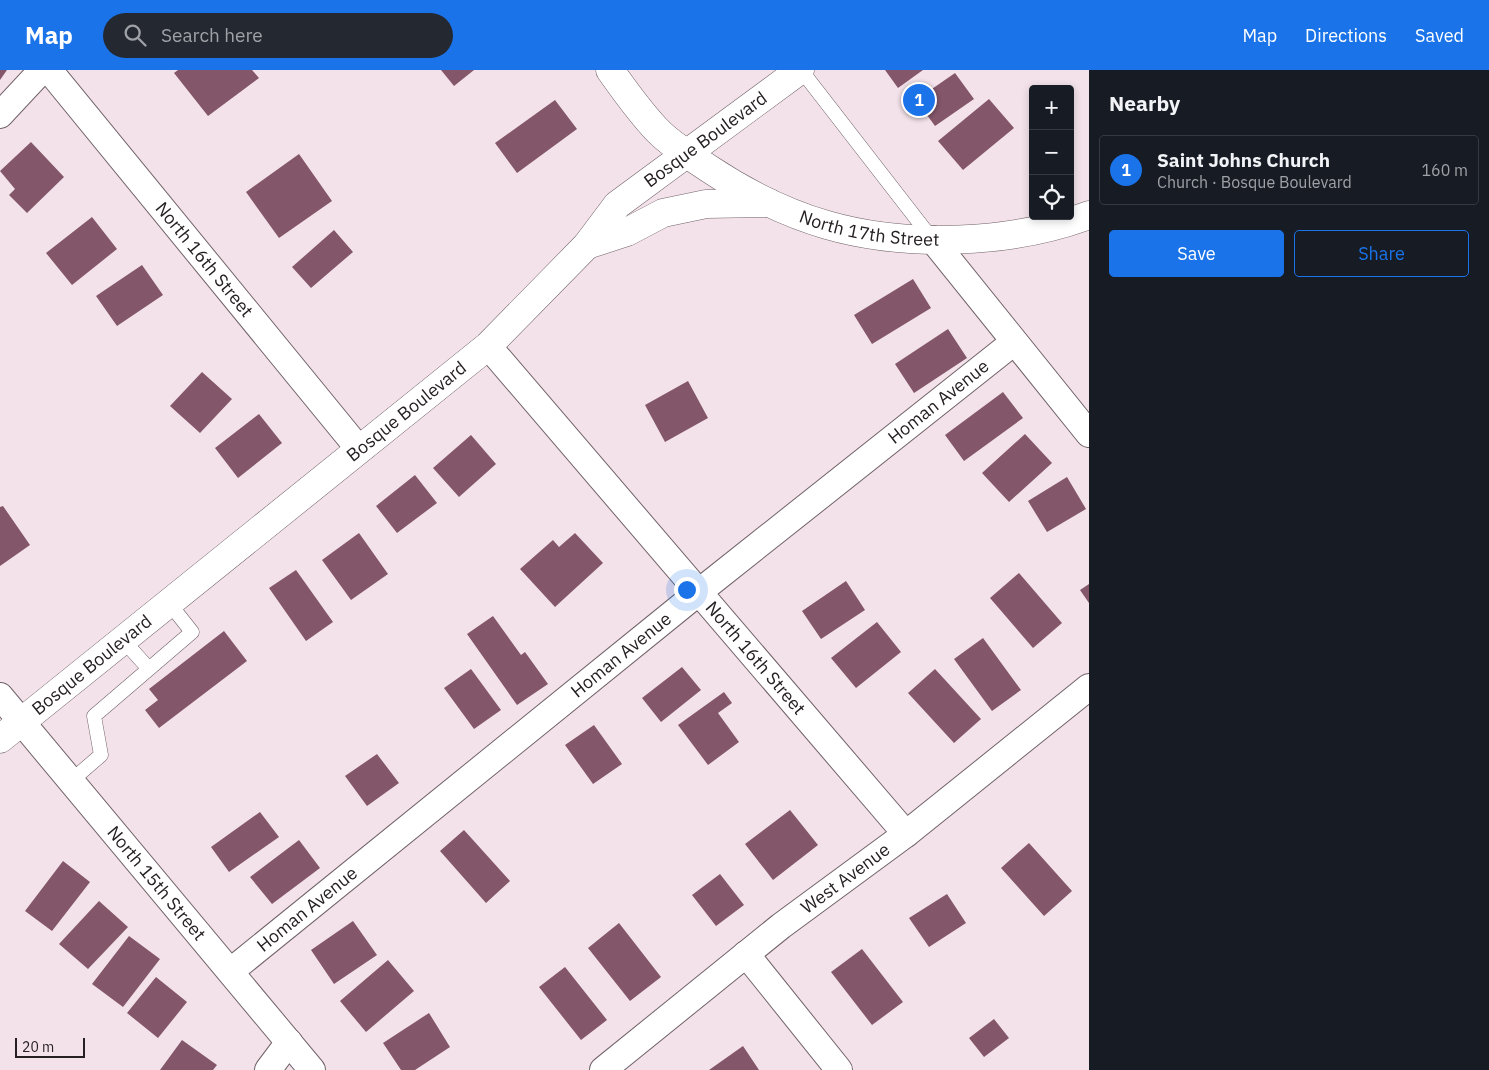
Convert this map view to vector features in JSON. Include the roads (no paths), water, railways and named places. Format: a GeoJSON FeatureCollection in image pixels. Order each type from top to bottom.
{"type":"FeatureCollection","features":[{"type":"Feature","properties":{"kind":"main road","name":"North 17th Street"},"geometry":{"type":"LineString","coordinates":[[610,70],[660,133],[688,155],[725,179],[769,203],[828,225],[883,235],[932,239]]}},
{"type":"Feature","properties":{"kind":"main road","name":"Bosque Boulevard"},"geometry":{"type":"LineString","coordinates":[[0,739],[488,346],[588,245],[617,205],[688,155],[801,70]]}},
{"type":"Feature","properties":{"kind":"main road"},"geometry":{"type":"LineString","coordinates":[[588,245],[627,232],[663,213],[680,209],[706,204],[769,203]]}},
{"type":"Feature","properties":{"kind":"main road"},"geometry":{"type":"LineString","coordinates":[[932,239],[972,239],[1017,233],[1089,215]]}},
{"type":"Feature","properties":{"kind":"street"},"geometry":{"type":"LineString","coordinates":[[0,114],[42,70]]}},
{"type":"Feature","properties":{"kind":"street","name":"North 16th Street"},"geometry":{"type":"LineString","coordinates":[[49,70],[359,449]]}},
{"type":"Feature","properties":{"kind":"street","name":"North 17th Street"},"geometry":{"type":"LineString","coordinates":[[932,239],[1089,434]]}},
{"type":"Feature","properties":{"kind":"street","name":"Homan Avenue"},"geometry":{"type":"LineString","coordinates":[[231,971],[698,592],[1014,342]]}},
{"type":"Feature","properties":{"kind":"street","name":"North 16th Street"},"geometry":{"type":"LineString","coordinates":[[488,346],[906,834]]}},
{"type":"Feature","properties":{"kind":"street","name":"West Avenue"},"geometry":{"type":"LineString","coordinates":[[602,1070],[781,926],[906,834],[1089,687]]}},
{"type":"Feature","properties":{"kind":"street","name":"North 15th Street"},"geometry":{"type":"LineString","coordinates":[[0,696],[312,1070]]}},
{"type":"Feature","properties":{"kind":"street"},"geometry":{"type":"LineString","coordinates":[[746,954],[839,1070]]}},
{"type":"Feature","properties":{"kind":"street"},"geometry":{"type":"LineString","coordinates":[[268,1070],[289,1042]]}},
{"type":"Feature","properties":{"kind":"lane"},"geometry":{"type":"LineString","coordinates":[[801,70],[932,239]]}},
{"type":"Feature","properties":{"kind":"lane"},"geometry":{"type":"LineString","coordinates":[[70,781],[101,755],[94,716],[192,632],[169,602]]}},
{"type":"Feature","properties":{"kind":"lane"},"geometry":{"type":"LineString","coordinates":[[123,640],[149,669]]}},
{"type":"Feature","properties":{"kind":"place","name":"Saint Johns Church"},"geometry":{"type":"Point","coordinates":[919,100]}}]}
